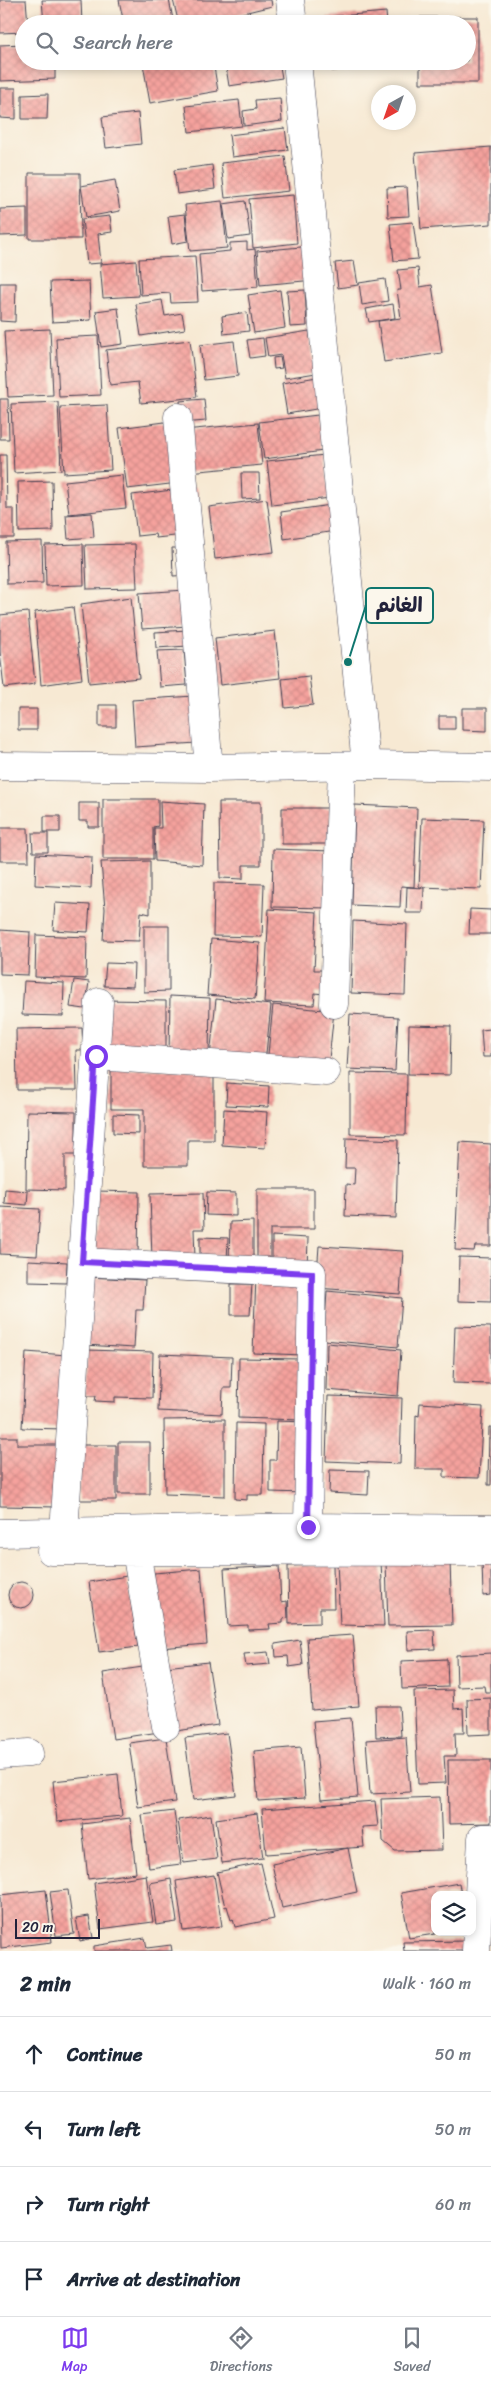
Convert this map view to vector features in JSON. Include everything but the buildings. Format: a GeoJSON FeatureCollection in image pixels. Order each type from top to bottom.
{"type":"FeatureCollection","features":[{"type":"Feature","properties":{"kind":"street"},"geometry":{"type":"LineString","coordinates":[[290,0],[292,15]]}},
{"type":"Feature","properties":{"kind":"street"},"geometry":{"type":"LineString","coordinates":[[299,70],[354,765],[334,1004]]}},
{"type":"Feature","properties":{"kind":"street"},"geometry":{"type":"LineString","coordinates":[[178,417],[209,768]]}},
{"type":"Feature","properties":{"kind":"street"},"geometry":{"type":"LineString","coordinates":[[0,766],[209,768],[354,765],[491,767]]}},
{"type":"Feature","properties":{"kind":"street"},"geometry":{"type":"LineString","coordinates":[[64,1532],[99,1002]]}},
{"type":"Feature","properties":{"kind":"street"},"geometry":{"type":"LineString","coordinates":[[96,1056],[326,1072]]}},
{"type":"Feature","properties":{"kind":"street"},"geometry":{"type":"LineString","coordinates":[[82,1262],[312,1273],[308,1527]]}},
{"type":"Feature","properties":{"kind":"street"},"geometry":{"type":"LineString","coordinates":[[0,1533],[308,1527],[491,1529]]}},
{"type":"Feature","properties":{"kind":"street"},"geometry":{"type":"LineString","coordinates":[[0,1551],[491,1552]]}},
{"type":"Feature","properties":{"kind":"street"},"geometry":{"type":"LineString","coordinates":[[136,1551],[166,1726]]}},
{"type":"Feature","properties":{"kind":"street"},"geometry":{"type":"LineString","coordinates":[[0,1755],[29,1753]]}},
{"type":"Feature","properties":{"kind":"street"},"geometry":{"type":"LineString","coordinates":[[476,1951],[482,1838],[491,1838]]}},
{"type":"Feature","properties":{"kind":"place","name":"الغانم"},"geometry":{"type":"Point","coordinates":[348,662]}},
{"type":"Feature","properties":{"kind":"route"},"geometry":{"type":"LineString","coordinates":[[96,1056],[82,1262],[312,1273],[308,1527]]}}]}
